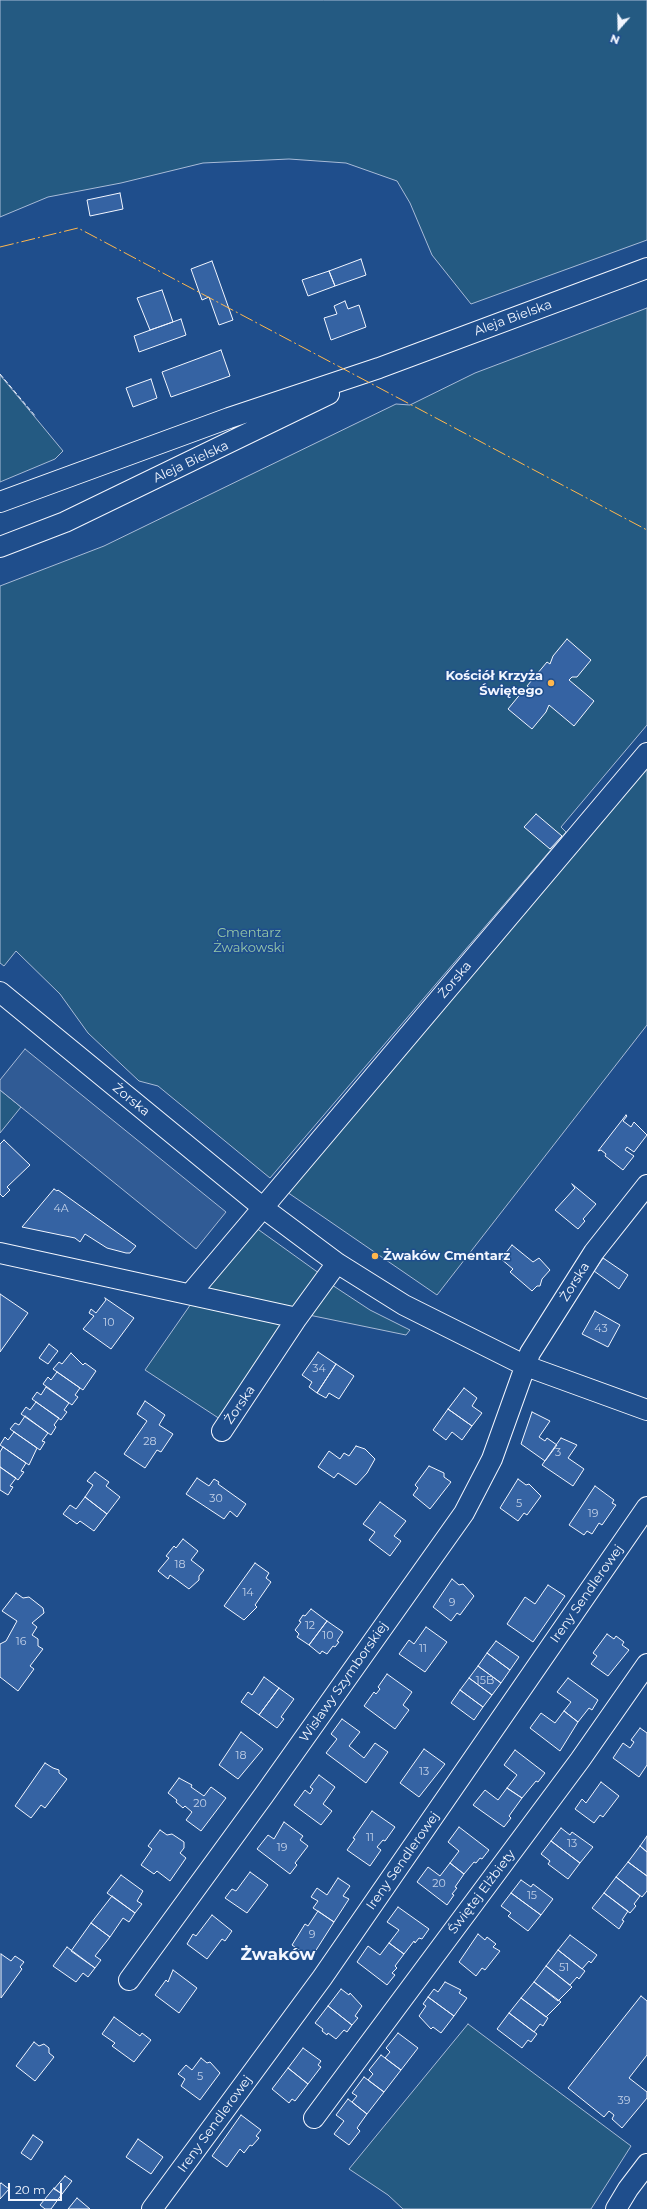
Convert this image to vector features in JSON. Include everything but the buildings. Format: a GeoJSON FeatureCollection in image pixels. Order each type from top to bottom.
{"type":"FeatureCollection","features":[{"type":"Feature","properties":{"kind":"street","name":"Aleja Bielska"},"geometry":{"type":"LineString","coordinates":[[0,502],[229,418],[379,368],[647,268]]}},
{"type":"Feature","properties":{"kind":"street","name":"Aleja Bielska"},"geometry":{"type":"LineString","coordinates":[[0,548],[65,522],[302,409],[379,368]]}},
{"type":"Feature","properties":{"kind":"street","name":"Żorska"},"geometry":{"type":"LineString","coordinates":[[190,1294],[647,753]]}},
{"type":"Feature","properties":{"kind":"street","name":"Żorska"},"geometry":{"type":"LineString","coordinates":[[0,992],[262,1207],[337,1263],[404,1305],[526,1366],[647,1410]]}},
{"type":"Feature","properties":{"kind":"street","name":"Żorska"},"geometry":{"type":"LineString","coordinates":[[526,1366],[530,1353],[594,1252],[647,1185]]}},
{"type":"Feature","properties":{"kind":"street"},"geometry":{"type":"LineString","coordinates":[[0,1253],[297,1318]]}},
{"type":"Feature","properties":{"kind":"street","name":"Żorska"},"geometry":{"type":"LineString","coordinates":[[222,1431],[297,1318],[337,1263]]}},
{"type":"Feature","properties":{"kind":"street","name":"Wisławy Szymborskiej"},"geometry":{"type":"LineString","coordinates":[[129,1980],[264,1795],[464,1512],[492,1459],[526,1366]]}},
{"type":"Feature","properties":{"kind":"street","name":"Ireny Sendlerowej"},"geometry":{"type":"LineString","coordinates":[[152,2209],[322,1978],[647,1507]]}},
{"type":"Feature","properties":{"kind":"street","name":"Świętej Elżbiety"},"geometry":{"type":"LineString","coordinates":[[314,2118],[580,1760],[647,1664]]}},
{"type":"Feature","properties":{"kind":"street"},"geometry":{"type":"LineString","coordinates":[[616,2209],[628,2189],[647,2164]]}},
{"type":"Feature","properties":{"kind":"green space"},"geometry":{"type":"Polygon","coordinates":[[[0,0],[647,0],[647,240],[471,304],[432,255],[410,203],[397,181],[346,163],[289,159],[203,163],[121,183],[48,197],[0,217],[0,0]]]}},
{"type":"Feature","properties":{"kind":"green space","name":"Cmentarz Żwakowski"},"geometry":{"type":"Polygon","coordinates":[[[647,308],[647,725],[561,827],[566,832],[270,1178],[158,1086],[139,1081],[88,1033],[60,994],[16,951],[4,966],[0,963],[0,586],[104,546],[396,404],[410,405],[475,373],[647,308]]]}},
{"type":"Feature","properties":{"kind":"green space"},"geometry":{"type":"Polygon","coordinates":[[[0,375],[63,451],[55,459],[0,482],[0,375]]]}},
{"type":"Feature","properties":{"kind":"green space"},"geometry":{"type":"Polygon","coordinates":[[[647,766],[647,1025],[437,1295],[287,1192],[647,766]]]}},
{"type":"Feature","properties":{"kind":"green space"},"geometry":{"type":"Polygon","coordinates":[[[0,1090],[21,1107],[0,1133],[0,1090]]]}},
{"type":"Feature","properties":{"kind":"green space"},"geometry":{"type":"Polygon","coordinates":[[[252,1225],[323,1276],[295,1312],[199,1291],[252,1225]]]}},
{"type":"Feature","properties":{"kind":"green space"},"geometry":{"type":"Polygon","coordinates":[[[329,1283],[370,1310],[410,1330],[406,1335],[304,1314],[329,1283]]]}},
{"type":"Feature","properties":{"kind":"green space"},"geometry":{"type":"Polygon","coordinates":[[[193,1301],[287,1322],[220,1419],[145,1370],[193,1301]]]}},
{"type":"Feature","properties":{"kind":"green space"},"geometry":{"type":"Polygon","coordinates":[[[468,2024],[631,2146],[591,2209],[403,2209],[388,2195],[349,2169],[468,2024]]]}},
{"type":"Feature","properties":{"kind":"shaded area"},"geometry":{"type":"Polygon","coordinates":[[[25,1049],[226,1212],[196,1249],[0,1090],[0,1080],[25,1049]]]}},
{"type":"Feature","properties":{"kind":"fence"},"geometry":{"type":"LineString","coordinates":[[0,374],[36,417]]}},
{"type":"Feature","properties":{"kind":"power"},"geometry":{"type":"LineString","coordinates":[[0,247],[78,228],[647,530]]}},
{"type":"Feature","properties":{"kind":"place","name":"Kościół Krzyża Świętego"},"geometry":{"type":"Point","coordinates":[551,683]}},
{"type":"Feature","properties":{"kind":"place","name":"Żwaków Cmentarz"},"geometry":{"type":"Point","coordinates":[375,1256]}},
{"type":"Feature","properties":{"kind":"district","name":"Żwaków"},"geometry":{"type":"Point","coordinates":[278,1955]}}]}
